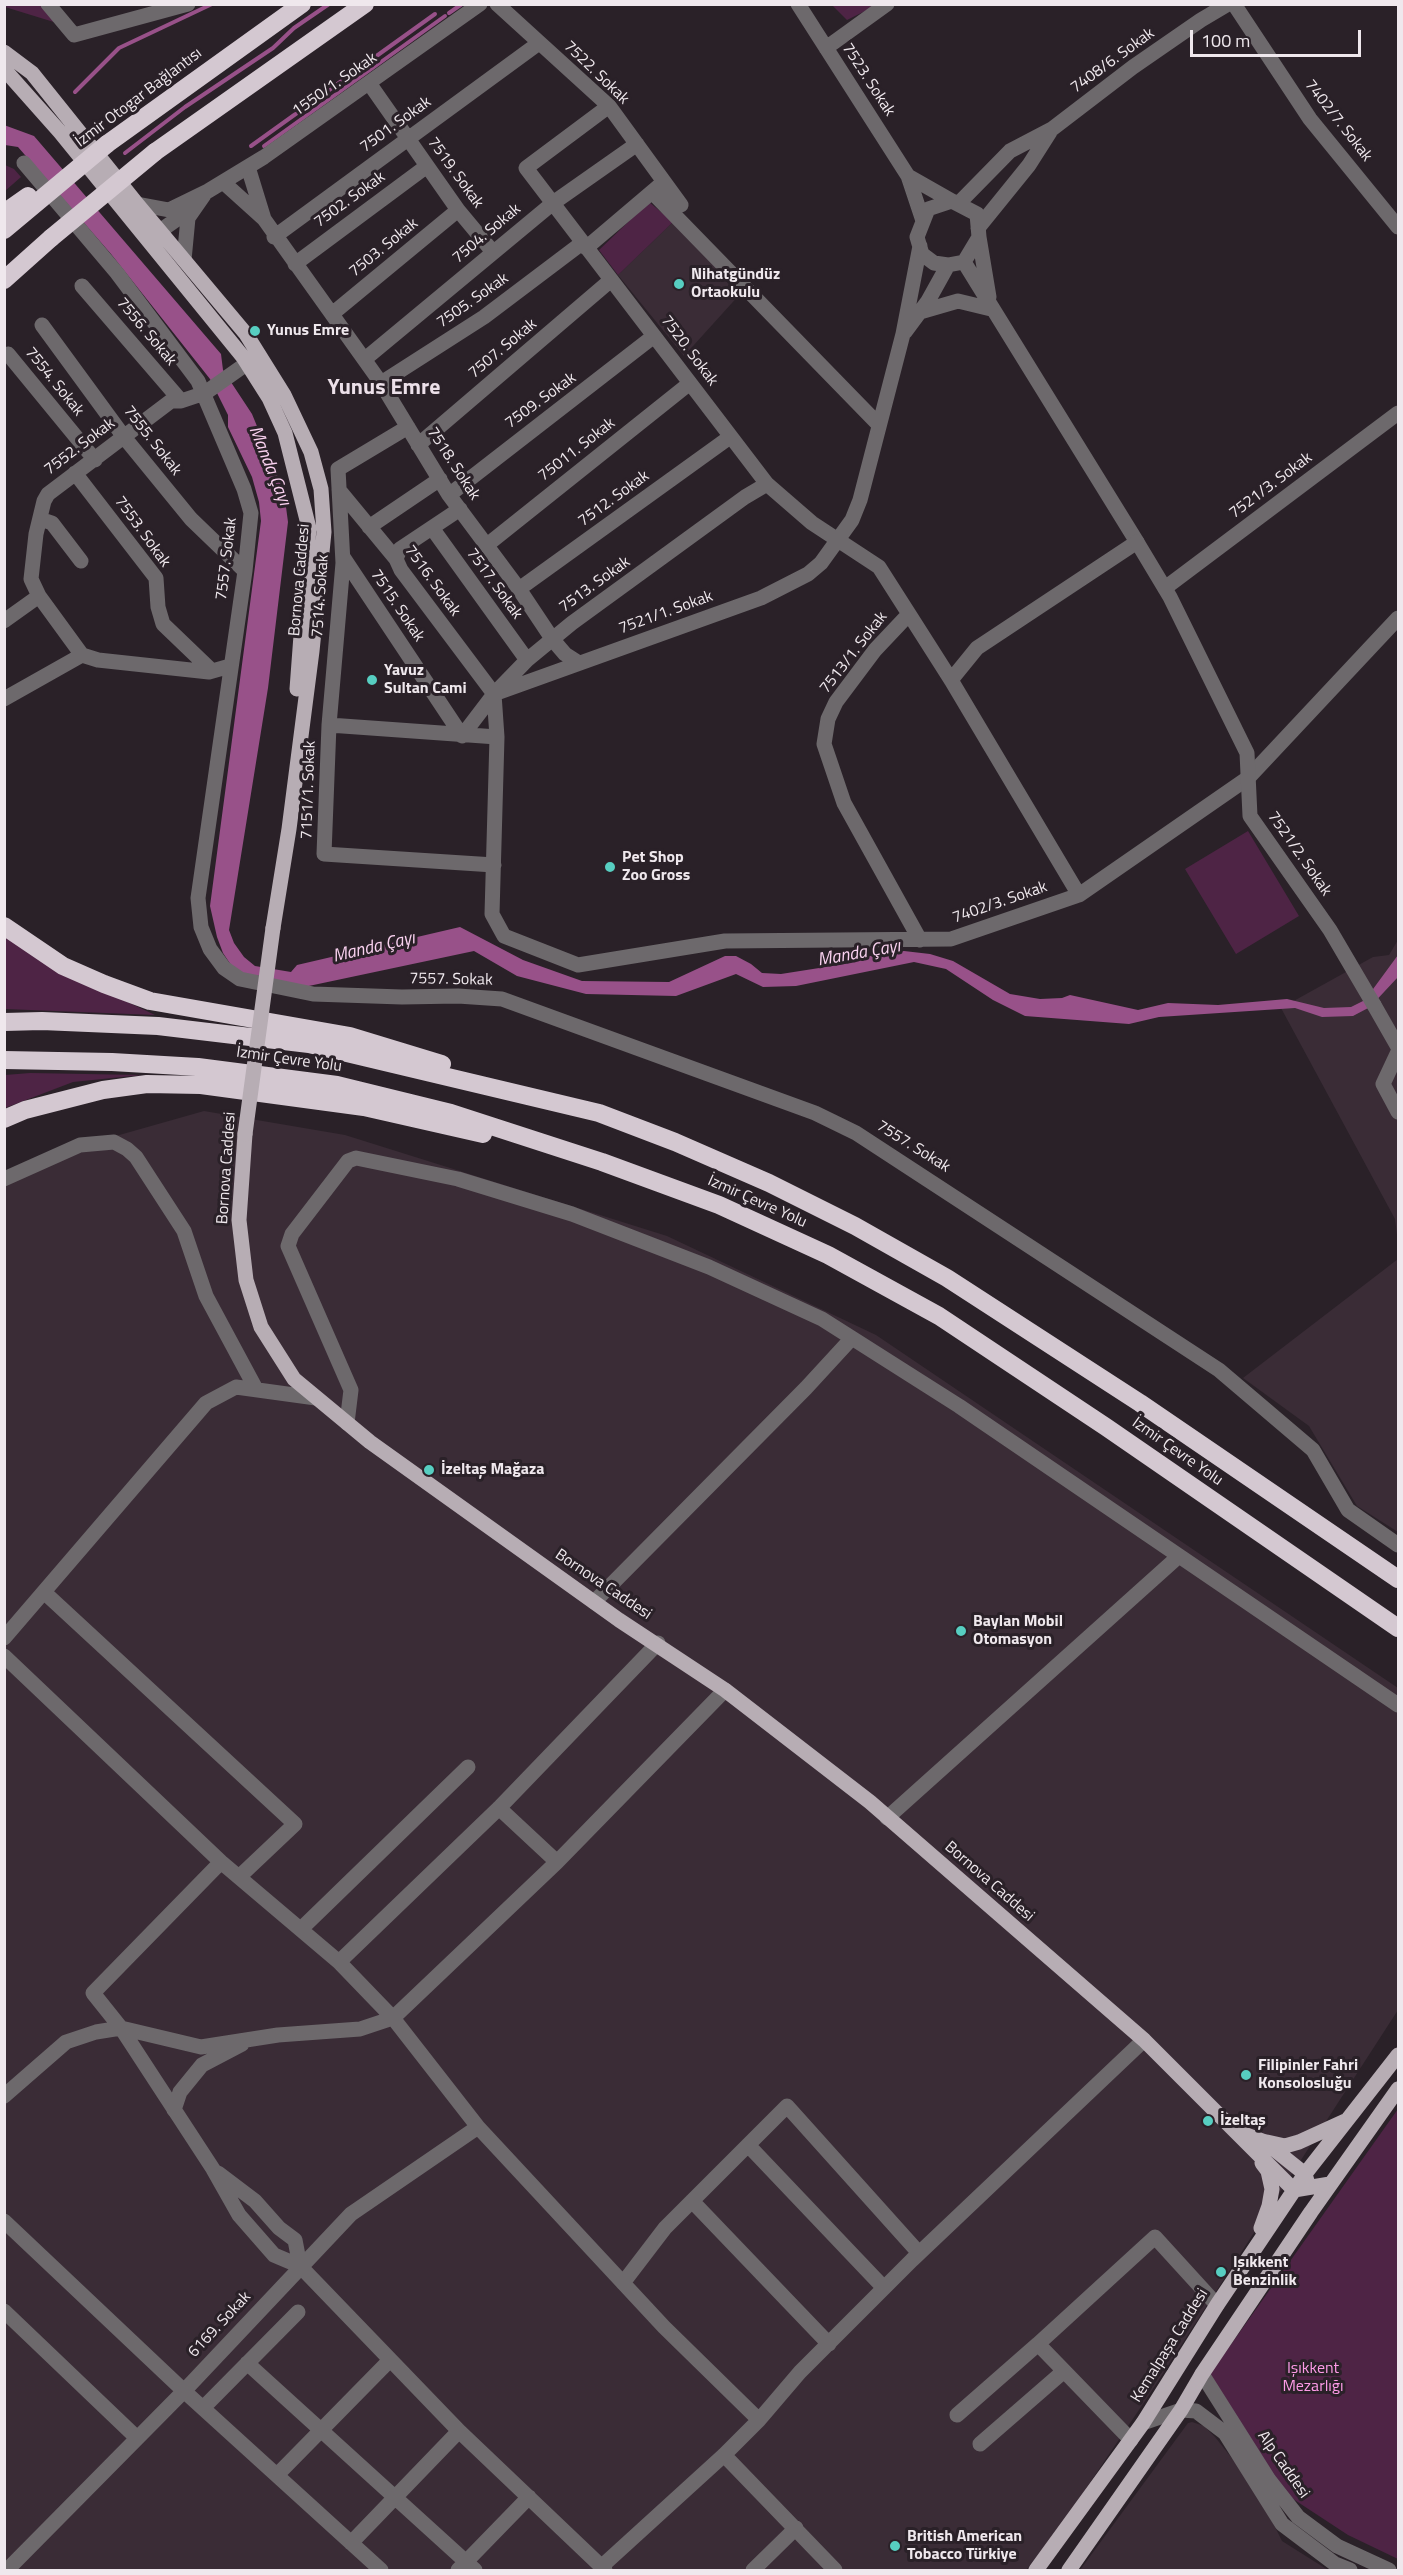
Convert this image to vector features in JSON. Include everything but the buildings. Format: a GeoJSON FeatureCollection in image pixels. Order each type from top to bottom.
{"type":"FeatureCollection","features":[{"type":"Feature","properties":{"kind":"highway","name":"İzmir Otogar Bağlantısı"},"geometry":{"type":"LineString","coordinates":[[4,230],[99,158],[141,118],[302,4]]}},
{"type":"Feature","properties":{"kind":"highway"},"geometry":{"type":"LineString","coordinates":[[4,280],[155,152],[365,4]]}},
{"type":"Feature","properties":{"kind":"highway"},"geometry":{"type":"LineString","coordinates":[[4,213],[99,158]]}},
{"type":"Feature","properties":{"kind":"highway"},"geometry":{"type":"LineString","coordinates":[[4,285],[21,265]]}},
{"type":"Feature","properties":{"kind":"highway"},"geometry":{"type":"LineString","coordinates":[[4,926],[63,966],[150,1001],[350,1036],[598,1113]]}},
{"type":"Feature","properties":{"kind":"highway","name":"İzmir Çevre Yolu"},"geometry":{"type":"LineString","coordinates":[[4,1022],[42,1021],[158,1026],[309,1044],[598,1113],[675,1142],[769,1183],[855,1226],[947,1278],[1140,1403],[1398,1579]]}},
{"type":"Feature","properties":{"kind":"highway","name":"İzmir Çevre Yolu"},"geometry":{"type":"LineString","coordinates":[[4,1060],[112,1062],[198,1067],[336,1085],[451,1113],[602,1162],[719,1205],[837,1260],[939,1316],[1106,1427],[1398,1628]]}},
{"type":"Feature","properties":{"kind":"highway"},"geometry":{"type":"LineString","coordinates":[[4,1119],[26,1110],[103,1090],[147,1084],[201,1085],[364,1107],[602,1162]]}},
{"type":"Feature","properties":{"kind":"main road"},"geometry":{"type":"LineString","coordinates":[[4,52],[32,73],[99,158]]}},
{"type":"Feature","properties":{"kind":"main road"},"geometry":{"type":"LineString","coordinates":[[4,69],[99,158]]}},
{"type":"Feature","properties":{"kind":"main road","name":"Bornova Caddesi"},"geometry":{"type":"LineString","coordinates":[[99,158],[137,204],[152,233],[184,260],[260,354],[284,395],[311,452],[321,489],[324,532],[312,651],[294,794],[245,1134],[239,1220],[246,1280],[261,1327],[294,1379],[346,1423],[594,1602],[658,1643],[799,1745],[1144,2040],[1238,2132],[1302,2184]]}},
{"type":"Feature","properties":{"kind":"main road","name":"Bornova Caddesi"},"geometry":{"type":"LineString","coordinates":[[99,158],[242,368],[269,398],[285,433],[309,528],[302,644],[273,928]]}},
{"type":"Feature","properties":{"kind":"main road","name":"Kemalpaşa Caddesi"},"geometry":{"type":"LineString","coordinates":[[1036,2571],[1143,2423],[1251,2252],[1398,2055]]}},
{"type":"Feature","properties":{"kind":"main road"},"geometry":{"type":"LineString","coordinates":[[1069,2571],[1181,2410],[1202,2374],[1330,2184],[1398,2090]]}},
{"type":"Feature","properties":{"kind":"main road"},"geometry":{"type":"LineString","coordinates":[[1238,2132],[1265,2142],[1285,2146],[1299,2142],[1348,2119]]}},
{"type":"Feature","properties":{"kind":"main road","name":"Bornova Caddesi"},"geometry":{"type":"LineString","coordinates":[[1238,2132],[1268,2171],[1272,2189],[1269,2206],[1251,2252]]}},
{"type":"Feature","properties":{"kind":"main road"},"geometry":{"type":"LineString","coordinates":[[1265,2142],[1302,2184],[1311,2212]]}},
{"type":"Feature","properties":{"kind":"main road"},"geometry":{"type":"LineString","coordinates":[[1302,2184],[1330,2184]]}},
{"type":"Feature","properties":{"kind":"street"},"geometry":{"type":"LineString","coordinates":[[49,5],[74,35],[188,4]]}},
{"type":"Feature","properties":{"kind":"street","name":"1550/1. Sokak"},"geometry":{"type":"LineString","coordinates":[[152,233],[208,191],[248,167],[480,4]]}},
{"type":"Feature","properties":{"kind":"street","name":"7522. Sokak"},"geometry":{"type":"LineString","coordinates":[[497,4],[609,106],[681,205]]}},
{"type":"Feature","properties":{"kind":"street","name":"7523. Sokak"},"geometry":{"type":"LineString","coordinates":[[798,4],[908,176]]}},
{"type":"Feature","properties":{"kind":"street"},"geometry":{"type":"LineString","coordinates":[[826,48],[887,4]]}},
{"type":"Feature","properties":{"kind":"street","name":"7408/6. Sokak"},"geometry":{"type":"LineString","coordinates":[[1052,129],[1133,67],[1200,20],[1228,4]]}},
{"type":"Feature","properties":{"kind":"street","name":"7402/7. Sokak"},"geometry":{"type":"LineString","coordinates":[[1234,4],[1310,119],[1398,227]]}},
{"type":"Feature","properties":{"kind":"street","name":"7501. Sokak"},"geometry":{"type":"LineString","coordinates":[[274,237],[539,43]]}},
{"type":"Feature","properties":{"kind":"street","name":"7519. Sokak"},"geometry":{"type":"LineString","coordinates":[[369,83],[458,210],[493,252]]}},
{"type":"Feature","properties":{"kind":"street","name":"7520. Sokak"},"geometry":{"type":"LineString","coordinates":[[609,106],[526,168],[767,483],[797,510],[839,541]]}},
{"type":"Feature","properties":{"kind":"street"},"geometry":{"type":"LineString","coordinates":[[1052,129],[1029,165],[978,232],[964,262],[948,265],[934,262],[922,254],[917,237],[928,208],[955,202],[1010,151],[1052,129]]}},
{"type":"Feature","properties":{"kind":"street","name":"7504. Sokak"},"geometry":{"type":"LineString","coordinates":[[365,359],[552,202],[637,144]]}},
{"type":"Feature","properties":{"kind":"street","name":"7557. Sokak"},"geometry":{"type":"LineString","coordinates":[[24,163],[117,273],[191,371],[205,393],[244,489],[250,513],[245,571],[198,898],[201,927],[210,949],[224,968],[240,979],[313,994],[458,996],[502,999],[814,1113],[856,1133],[1219,1370],[1313,1450],[1348,1510],[1398,1545]]}},
{"type":"Feature","properties":{"kind":"street","name":"7502. Sokak"},"geometry":{"type":"LineString","coordinates":[[295,264],[427,166]]}},
{"type":"Feature","properties":{"kind":"street","name":"7518. Sokak"},"geometry":{"type":"LineString","coordinates":[[248,167],[264,219],[274,237],[365,359],[449,495],[519,589],[553,640],[565,654],[579,663]]}},
{"type":"Feature","properties":{"kind":"street"},"geometry":{"type":"LineString","coordinates":[[908,176],[977,214],[991,309],[958,302],[920,312]]}},
{"type":"Feature","properties":{"kind":"street"},"geometry":{"type":"LineString","coordinates":[[908,176],[923,221]]}},
{"type":"Feature","properties":{"kind":"street","name":"7518. Sokak"},"geometry":{"type":"LineString","coordinates":[[223,182],[264,219]]}},
{"type":"Feature","properties":{"kind":"street","name":"7505. Sokak"},"geometry":{"type":"LineString","coordinates":[[381,383],[484,317],[584,246],[664,182]]}},
{"type":"Feature","properties":{"kind":"street"},"geometry":{"type":"LineString","coordinates":[[652,192],[878,424]]}},
{"type":"Feature","properties":{"kind":"street","name":"1550/1. Sokak"},"geometry":{"type":"LineString","coordinates":[[137,204],[169,210],[189,205]]}},
{"type":"Feature","properties":{"kind":"street"},"geometry":{"type":"LineString","coordinates":[[184,260],[189,205]]}},
{"type":"Feature","properties":{"kind":"street","name":"7503. Sokak"},"geometry":{"type":"LineString","coordinates":[[332,314],[458,210]]}},
{"type":"Feature","properties":{"kind":"street","name":"7521/1. Sokak"},"geometry":{"type":"LineString","coordinates":[[494,694],[760,598],[808,574],[821,563],[839,541],[860,500],[903,334],[920,246]]}},
{"type":"Feature","properties":{"kind":"street","name":"7521/2. Sokak"},"geometry":{"type":"LineString","coordinates":[[964,262],[1165,588],[1247,753],[1250,816],[1330,930],[1398,1047]]}},
{"type":"Feature","properties":{"kind":"street"},"geometry":{"type":"LineString","coordinates":[[903,334],[920,312],[948,265]]}},
{"type":"Feature","properties":{"kind":"street","name":"7507. Sokak"},"geometry":{"type":"LineString","coordinates":[[418,445],[611,280]]}},
{"type":"Feature","properties":{"kind":"street","name":"7556. Sokak"},"geometry":{"type":"LineString","coordinates":[[82,286],[181,401]]}},
{"type":"Feature","properties":{"kind":"street","name":"7555. Sokak"},"geometry":{"type":"LineString","coordinates":[[42,324],[124,437],[191,519],[245,571]]}},
{"type":"Feature","properties":{"kind":"street","name":"7509. Sokak"},"geometry":{"type":"LineString","coordinates":[[449,495],[654,336]]}},
{"type":"Feature","properties":{"kind":"street","name":"7554. Sokak"},"geometry":{"type":"LineString","coordinates":[[8,354],[94,460]]}},
{"type":"Feature","properties":{"kind":"street","name":"7552. Sokak"},"geometry":{"type":"LineString","coordinates":[[82,655],[39,596],[30,579],[40,519],[48,494],[171,401],[181,401],[205,393],[260,354]]}},
{"type":"Feature","properties":{"kind":"street","name":"75011. Sokak"},"geometry":{"type":"LineString","coordinates":[[487,545],[690,383]]}},
{"type":"Feature","properties":{"kind":"street","name":"7521/3. Sokak"},"geometry":{"type":"LineString","coordinates":[[1165,588],[1398,413]]}},
{"type":"Feature","properties":{"kind":"street","name":"7514. Sokak"},"geometry":{"type":"LineString","coordinates":[[329,725],[343,557],[338,469],[408,427]]}},
{"type":"Feature","properties":{"kind":"street","name":"7512. Sokak"},"geometry":{"type":"LineString","coordinates":[[519,589],[730,436]]}},
{"type":"Feature","properties":{"kind":"street","name":"7553. Sokak"},"geometry":{"type":"LineString","coordinates":[[75,473],[156,578],[158,607],[164,624],[212,671]]}},
{"type":"Feature","properties":{"kind":"street"},"geometry":{"type":"LineString","coordinates":[[369,527],[440,479]]}},
{"type":"Feature","properties":{"kind":"street","name":"7513. Sokak"},"geometry":{"type":"LineString","coordinates":[[462,736],[494,694],[527,660],[572,622],[767,483]]}},
{"type":"Feature","properties":{"kind":"street","name":"7516. Sokak"},"geometry":{"type":"LineString","coordinates":[[339,490],[396,559],[401,570],[494,694]]}},
{"type":"Feature","properties":{"kind":"street"},"geometry":{"type":"LineString","coordinates":[[396,559],[400,549],[460,509]]}},
{"type":"Feature","properties":{"kind":"street"},"geometry":{"type":"LineString","coordinates":[[40,519],[52,523],[81,561]]}},
{"type":"Feature","properties":{"kind":"street","name":"7517. Sokak"},"geometry":{"type":"LineString","coordinates":[[432,528],[527,660]]}},
{"type":"Feature","properties":{"kind":"street","name":"7513/1. Sokak"},"geometry":{"type":"LineString","coordinates":[[839,541],[879,567],[909,614],[875,650],[836,702],[828,719],[824,744],[844,803],[920,940]]}},
{"type":"Feature","properties":{"kind":"street"},"geometry":{"type":"LineString","coordinates":[[951,680],[977,648],[1137,542]]}},
{"type":"Feature","properties":{"kind":"street","name":"7515. Sokak"},"geometry":{"type":"LineString","coordinates":[[343,557],[462,736]]}},
{"type":"Feature","properties":{"kind":"street"},"geometry":{"type":"LineString","coordinates":[[4,621],[39,596]]}},
{"type":"Feature","properties":{"kind":"street"},"geometry":{"type":"LineString","coordinates":[[909,614],[1079,895]]}},
{"type":"Feature","properties":{"kind":"street","name":"7402/3. Sokak"},"geometry":{"type":"LineString","coordinates":[[494,865],[492,914],[504,936],[578,965],[725,941],[951,939],[1079,895],[1248,778],[1398,618]]}},
{"type":"Feature","properties":{"kind":"street"},"geometry":{"type":"LineString","coordinates":[[4,699],[82,655],[98,660],[212,671],[230,666]]}},
{"type":"Feature","properties":{"kind":"street"},"geometry":{"type":"LineString","coordinates":[[494,694],[497,737],[494,865]]}},
{"type":"Feature","properties":{"kind":"street","name":"7151/1. Sokak"},"geometry":{"type":"LineString","coordinates":[[494,865],[324,854],[329,725],[497,737]]}},
{"type":"Feature","properties":{"kind":"street"},"geometry":{"type":"LineString","coordinates":[[1398,1052],[1383,1084],[1398,1112]]}},
{"type":"Feature","properties":{"kind":"street"},"geometry":{"type":"LineString","coordinates":[[4,1179],[80,1145],[114,1143],[127,1149],[136,1157],[184,1231],[206,1296],[255,1389]]}},
{"type":"Feature","properties":{"kind":"street"},"geometry":{"type":"LineString","coordinates":[[346,1423],[351,1390],[288,1246],[292,1234],[348,1161],[356,1158],[458,1179],[572,1214],[709,1267],[822,1319],[959,1406],[1398,1705]]}},
{"type":"Feature","properties":{"kind":"street"},"geometry":{"type":"LineString","coordinates":[[594,1602],[806,1388],[852,1338]]}},
{"type":"Feature","properties":{"kind":"street"},"geometry":{"type":"LineString","coordinates":[[4,1638],[45,1593],[206,1402],[236,1387],[316,1398]]}},
{"type":"Feature","properties":{"kind":"street"},"geometry":{"type":"LineString","coordinates":[[887,1818],[1179,1556]]}},
{"type":"Feature","properties":{"kind":"street"},"geometry":{"type":"LineString","coordinates":[[45,1593],[295,1824],[239,1877]]}},
{"type":"Feature","properties":{"kind":"street"},"geometry":{"type":"LineString","coordinates":[[339,1962],[499,1808],[658,1643]]}},
{"type":"Feature","properties":{"kind":"street"},"geometry":{"type":"LineString","coordinates":[[4,1656],[221,1862],[339,1962],[393,2019],[478,2127],[623,2283],[759,2420]]}},
{"type":"Feature","properties":{"kind":"street"},"geometry":{"type":"LineString","coordinates":[[4,2096],[66,2042],[96,2032],[121,2028],[201,2047],[278,2035],[360,2029],[393,2019],[557,1862],[725,1690]]}},
{"type":"Feature","properties":{"kind":"street"},"geometry":{"type":"LineString","coordinates":[[301,1929],[468,1767]]}},
{"type":"Feature","properties":{"kind":"street"},"geometry":{"type":"LineString","coordinates":[[499,1808],[557,1862]]}},
{"type":"Feature","properties":{"kind":"street"},"geometry":{"type":"LineString","coordinates":[[221,1862],[93,1993],[121,2028],[213,2169],[239,2215],[274,2255],[300,2266],[459,2431],[603,2569],[724,2455],[759,2420],[800,2373],[884,2288],[1144,2040]]}},
{"type":"Feature","properties":{"kind":"street"},"geometry":{"type":"LineString","coordinates":[[174,2110],[180,2092],[202,2065],[253,2039]]}},
{"type":"Feature","properties":{"kind":"street"},"geometry":{"type":"LineString","coordinates":[[623,2283],[665,2228],[787,2106],[920,2253]]}},
{"type":"Feature","properties":{"kind":"street","name":"6169. Sokak"},"geometry":{"type":"LineString","coordinates":[[7,2571],[184,2391],[351,2214],[478,2127]]}},
{"type":"Feature","properties":{"kind":"street"},"geometry":{"type":"LineString","coordinates":[[748,2145],[884,2288]]}},
{"type":"Feature","properties":{"kind":"street"},"geometry":{"type":"LineString","coordinates":[[213,2169],[255,2201],[279,2228],[295,2240],[300,2266]]}},
{"type":"Feature","properties":{"kind":"street"},"geometry":{"type":"LineString","coordinates":[[692,2201],[829,2344]]}},
{"type":"Feature","properties":{"kind":"street"},"geometry":{"type":"LineString","coordinates":[[6,2225],[381,2571]]}},
{"type":"Feature","properties":{"kind":"street"},"geometry":{"type":"LineString","coordinates":[[957,2415],[1155,2237],[1217,2305]]}},
{"type":"Feature","properties":{"kind":"street"},"geometry":{"type":"LineString","coordinates":[[4,2311],[138,2438]]}},
{"type":"Feature","properties":{"kind":"street"},"geometry":{"type":"LineString","coordinates":[[203,2408],[298,2312]]}},
{"type":"Feature","properties":{"kind":"street"},"geometry":{"type":"LineString","coordinates":[[1038,2344],[1131,2440]]}},
{"type":"Feature","properties":{"kind":"street"},"geometry":{"type":"LineString","coordinates":[[277,2475],[390,2360]]}},
{"type":"Feature","properties":{"kind":"street"},"geometry":{"type":"LineString","coordinates":[[247,2363],[394,2497],[466,2568],[529,2497]]}},
{"type":"Feature","properties":{"kind":"street"},"geometry":{"type":"LineString","coordinates":[[980,2444],[1064,2371]]}},
{"type":"Feature","properties":{"kind":"street","name":"Alp Caddesi"},"geometry":{"type":"LineString","coordinates":[[1202,2374],[1269,2480],[1298,2517],[1337,2546],[1389,2571]]}},
{"type":"Feature","properties":{"kind":"street"},"geometry":{"type":"LineString","coordinates":[[1143,2423],[1181,2410]]}},
{"type":"Feature","properties":{"kind":"street","name":"Alp Caddesi"},"geometry":{"type":"LineString","coordinates":[[1181,2410],[1196,2411],[1225,2433],[1282,2524],[1335,2564],[1350,2571]]}},
{"type":"Feature","properties":{"kind":"street"},"geometry":{"type":"LineString","coordinates":[[351,2543],[459,2431]]}},
{"type":"Feature","properties":{"kind":"street"},"geometry":{"type":"LineString","coordinates":[[724,2455],[835,2571]]}},
{"type":"Feature","properties":{"kind":"street"},"geometry":{"type":"LineString","coordinates":[[753,2571],[796,2528]]}},
{"type":"Feature","properties":{"kind":"shaded area","name":"Nihatgündüz Ortaokulu"},"geometry":{"type":"Polygon","coordinates":[[[673,222],[741,293],[684,356],[618,275],[673,222]]]}},
{"type":"Feature","properties":{"kind":"shaded area"},"geometry":{"type":"Polygon","coordinates":[[[1398,940],[1398,1243],[1395,1219],[1281,1008],[1373,957],[1389,955],[1398,940]]]}},
{"type":"Feature","properties":{"kind":"shaded area"},"geometry":{"type":"Polygon","coordinates":[[[204,1111],[345,1135],[667,1236],[876,1335],[1398,1688],[1398,2010],[1149,2395],[1060,2527],[1026,2570],[5,2570],[5,1184],[84,1145],[204,1111]]]}},
{"type":"Feature","properties":{"kind":"shaded area"},"geometry":{"type":"Polygon","coordinates":[[[1398,1259],[1398,1532],[1357,1506],[1309,1426],[1243,1378],[1398,1259]]]}},
{"type":"Feature","properties":{"kind":"shaded area"},"geometry":{"type":"Polygon","coordinates":[[[1188,2423],[1204,2426],[1215,2437],[1255,2487],[1282,2541],[1328,2570],[1080,2570],[1188,2423]]]}},
{"type":"Feature","properties":{"kind":"green space"},"geometry":{"type":"Polygon","coordinates":[[[5,5],[41,5],[57,23],[5,7],[5,5]]]}},
{"type":"Feature","properties":{"kind":"green space"},"geometry":{"type":"Polygon","coordinates":[[[832,5],[877,5],[847,20],[832,5]]]}},
{"type":"Feature","properties":{"kind":"green space"},"geometry":{"type":"Polygon","coordinates":[[[5,165],[14,169],[21,177],[5,191],[5,165]]]}},
{"type":"Feature","properties":{"kind":"green space"},"geometry":{"type":"Polygon","coordinates":[[[649,202],[673,222],[618,275],[599,250],[649,202]]]}},
{"type":"Feature","properties":{"kind":"green space"},"geometry":{"type":"Polygon","coordinates":[[[1248,831],[1299,916],[1236,954],[1185,869],[1248,831]]]}},
{"type":"Feature","properties":{"kind":"green space"},"geometry":{"type":"Polygon","coordinates":[[[5,934],[43,962],[155,1015],[5,1009],[5,934]]]}},
{"type":"Feature","properties":{"kind":"green space"},"geometry":{"type":"Polygon","coordinates":[[[30,1073],[142,1075],[73,1082],[5,1108],[5,1075],[30,1073]]]}},
{"type":"Feature","properties":{"kind":"green space","name":"Işıkkent Mezarlığı"},"geometry":{"type":"Polygon","coordinates":[[[1398,2109],[1398,2559],[1348,2535],[1284,2493],[1210,2374],[1398,2109]]]}},
{"type":"Feature","properties":{"kind":"water","name":"Manda Çayı"},"geometry":{"type":"Polygon","coordinates":[[[4,125],[34,136],[221,354],[223,370],[252,414],[284,492],[288,522],[268,688],[229,930],[234,943],[244,957],[255,966],[291,972],[297,965],[460,927],[523,960],[582,981],[669,982],[725,956],[736,956],[762,973],[781,974],[851,963],[870,956],[904,951],[930,954],[953,961],[1010,994],[1040,999],[1062,998],[1070,995],[1138,1010],[1168,1003],[1218,1005],[1287,999],[1324,1008],[1351,1007],[1365,1000],[1398,955],[1398,977],[1370,1007],[1353,1016],[1322,1017],[1295,1008],[1159,1017],[1129,1024],[1025,1016],[993,1000],[946,969],[914,962],[796,986],[763,987],[736,974],[676,996],[586,994],[517,976],[474,951],[304,987],[242,975],[223,953],[210,906],[261,521],[259,502],[252,477],[228,427],[228,415],[210,379],[111,254],[18,147],[5,145],[4,125]]]}},
{"type":"Feature","properties":{"kind":"waterway"},"geometry":{"type":"LineString","coordinates":[[75,92],[119,48],[212,4]]}},
{"type":"Feature","properties":{"kind":"waterway"},"geometry":{"type":"LineString","coordinates":[[125,153],[185,107],[273,48],[294,28],[329,4]]}},
{"type":"Feature","properties":{"kind":"waterway"},"geometry":{"type":"LineString","coordinates":[[449,13],[462,4]]}},
{"type":"Feature","properties":{"kind":"waterway"},"geometry":{"type":"LineString","coordinates":[[251,146],[435,14]]}},
{"type":"Feature","properties":{"kind":"waterway"},"geometry":{"type":"LineString","coordinates":[[264,146],[445,16]]}},
{"type":"Feature","properties":{"kind":"place","name":"Nihatgündüz Ortaokulu"},"geometry":{"type":"Point","coordinates":[679,284]}},
{"type":"Feature","properties":{"kind":"place","name":"Yunus Emre"},"geometry":{"type":"Point","coordinates":[255,331]}},
{"type":"Feature","properties":{"kind":"place","name":"Yavuz Sultan Cami"},"geometry":{"type":"Point","coordinates":[372,680]}},
{"type":"Feature","properties":{"kind":"place","name":"Pet Shop Zoo Gross"},"geometry":{"type":"Point","coordinates":[610,867]}},
{"type":"Feature","properties":{"kind":"place","name":"İzeltaş Mağaza"},"geometry":{"type":"Point","coordinates":[429,1470]}},
{"type":"Feature","properties":{"kind":"place","name":"Baylan Mobil Otomasyon"},"geometry":{"type":"Point","coordinates":[961,1631]}},
{"type":"Feature","properties":{"kind":"place","name":"Filipinler Fahri Konsolosluğu"},"geometry":{"type":"Point","coordinates":[1246,2075]}},
{"type":"Feature","properties":{"kind":"place","name":"İzeltaş"},"geometry":{"type":"Point","coordinates":[1208,2121]}},
{"type":"Feature","properties":{"kind":"place","name":"Işıkkent Benzinlik"},"geometry":{"type":"Point","coordinates":[1221,2272]}},
{"type":"Feature","properties":{"kind":"place","name":"British American Tobacco Türkiye"},"geometry":{"type":"Point","coordinates":[895,2546]}},
{"type":"Feature","properties":{"kind":"district","name":"Yunus Emre"},"geometry":{"type":"Point","coordinates":[384,389]}}]}
